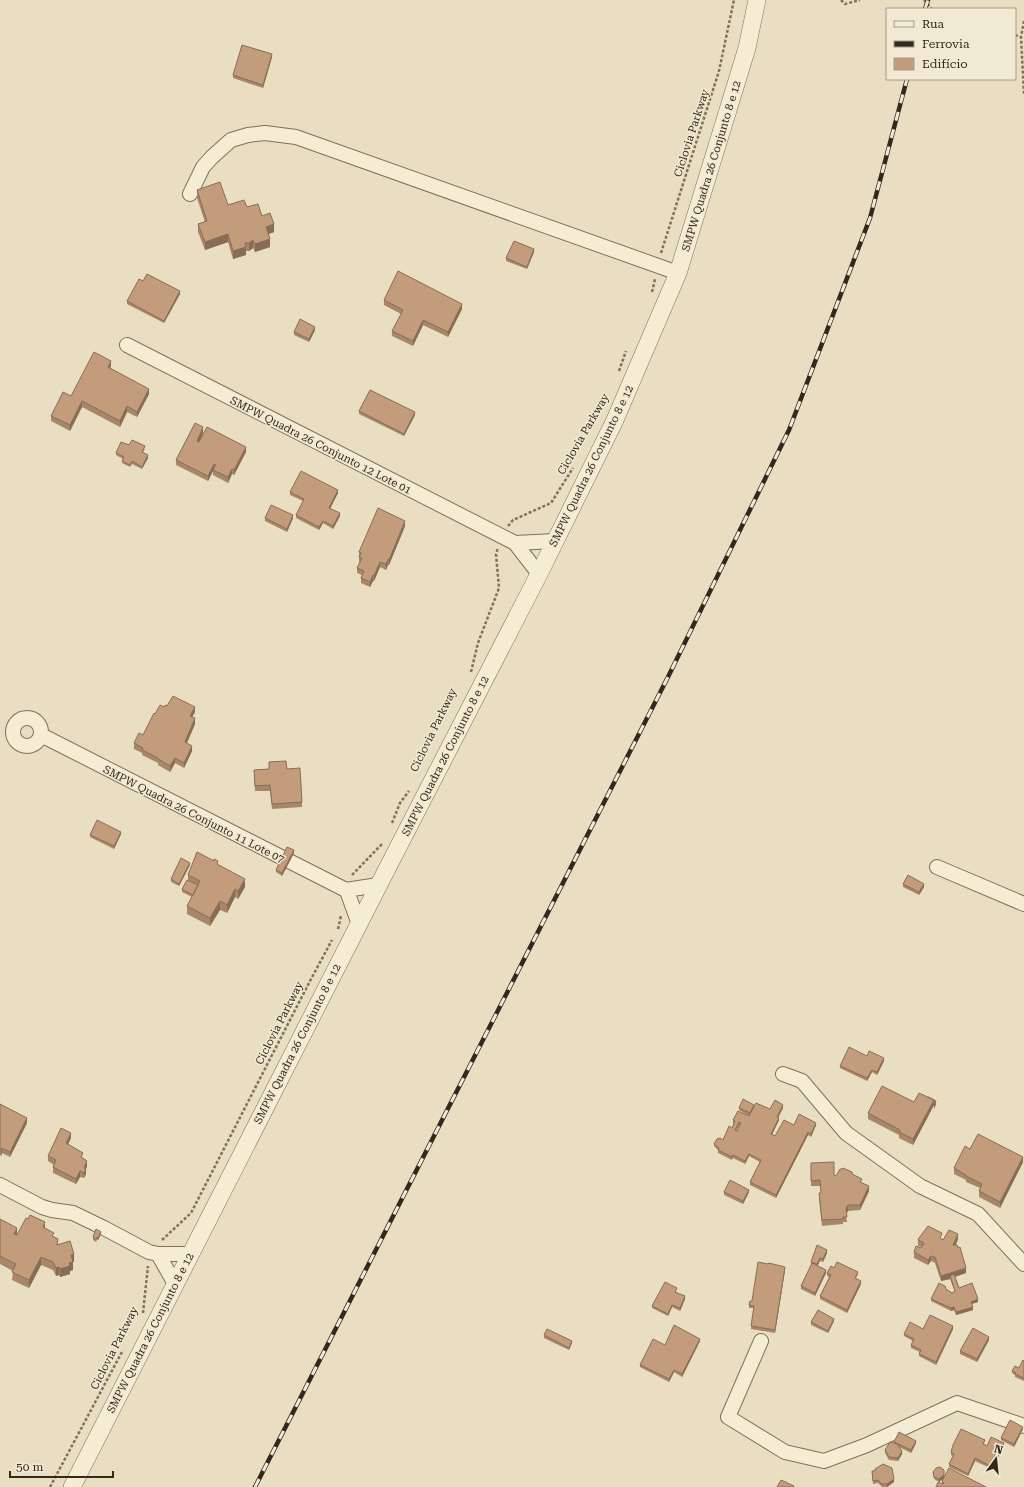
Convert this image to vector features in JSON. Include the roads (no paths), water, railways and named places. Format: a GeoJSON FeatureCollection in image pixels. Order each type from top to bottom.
{"type":"FeatureCollection","features":[{"type":"Feature","properties":{"kind":"street","name":"SMPW Quadra 26 Conjunto 8 e 12"},"geometry":{"type":"LineString","coordinates":[[72,1487],[378,886],[539,574],[615,420],[678,273],[747,48],[758,0]]}},
{"type":"Feature","properties":{"kind":"street"},"geometry":{"type":"LineString","coordinates":[[190,194],[204,167],[212,157],[231,140],[248,135],[265,133],[296,137],[678,273]]}},
{"type":"Feature","properties":{"kind":"street","name":"SMPW Quadra 26 Conjunto 12 Lote 01"},"geometry":{"type":"LineString","coordinates":[[127,346],[515,543],[539,574]]}},
{"type":"Feature","properties":{"kind":"street","name":"SMPW Quadra 26 Conjunto 12 Lote 01"},"geometry":{"type":"LineString","coordinates":[[515,543],[555,541]]}},
{"type":"Feature","properties":{"kind":"street","name":"SMPW Quadra 26 Conjunto 11 Lote 07"},"geometry":{"type":"LineString","coordinates":[[41,735],[346,891]]}},
{"type":"Feature","properties":{"kind":"street"},"geometry":{"type":"LineString","coordinates":[[937,867],[1024,904]]}},
{"type":"Feature","properties":{"kind":"street"},"geometry":{"type":"LineString","coordinates":[[359,924],[346,891],[378,886]]}},
{"type":"Feature","properties":{"kind":"street"},"geometry":{"type":"LineString","coordinates":[[783,1074],[802,1081],[846,1133],[852,1138],[920,1186],[978,1214],[1024,1264]]}},
{"type":"Feature","properties":{"kind":"street"},"geometry":{"type":"LineString","coordinates":[[0,1185],[42,1207],[73,1213],[154,1253],[190,1254]]}},
{"type":"Feature","properties":{"kind":"street"},"geometry":{"type":"LineString","coordinates":[[154,1253],[175,1284]]}},
{"type":"Feature","properties":{"kind":"street"},"geometry":{"type":"LineString","coordinates":[[761,1341],[728,1417],[785,1452],[824,1460],[867,1445],[957,1403],[1024,1426]]}},
{"type":"Feature","properties":{"kind":"railway"},"geometry":{"type":"LineString","coordinates":[[925,8],[928,0]]}},
{"type":"Feature","properties":{"kind":"railway"},"geometry":{"type":"LineString","coordinates":[[255,1487],[668,677],[789,430],[870,218],[907,80]]}}]}
